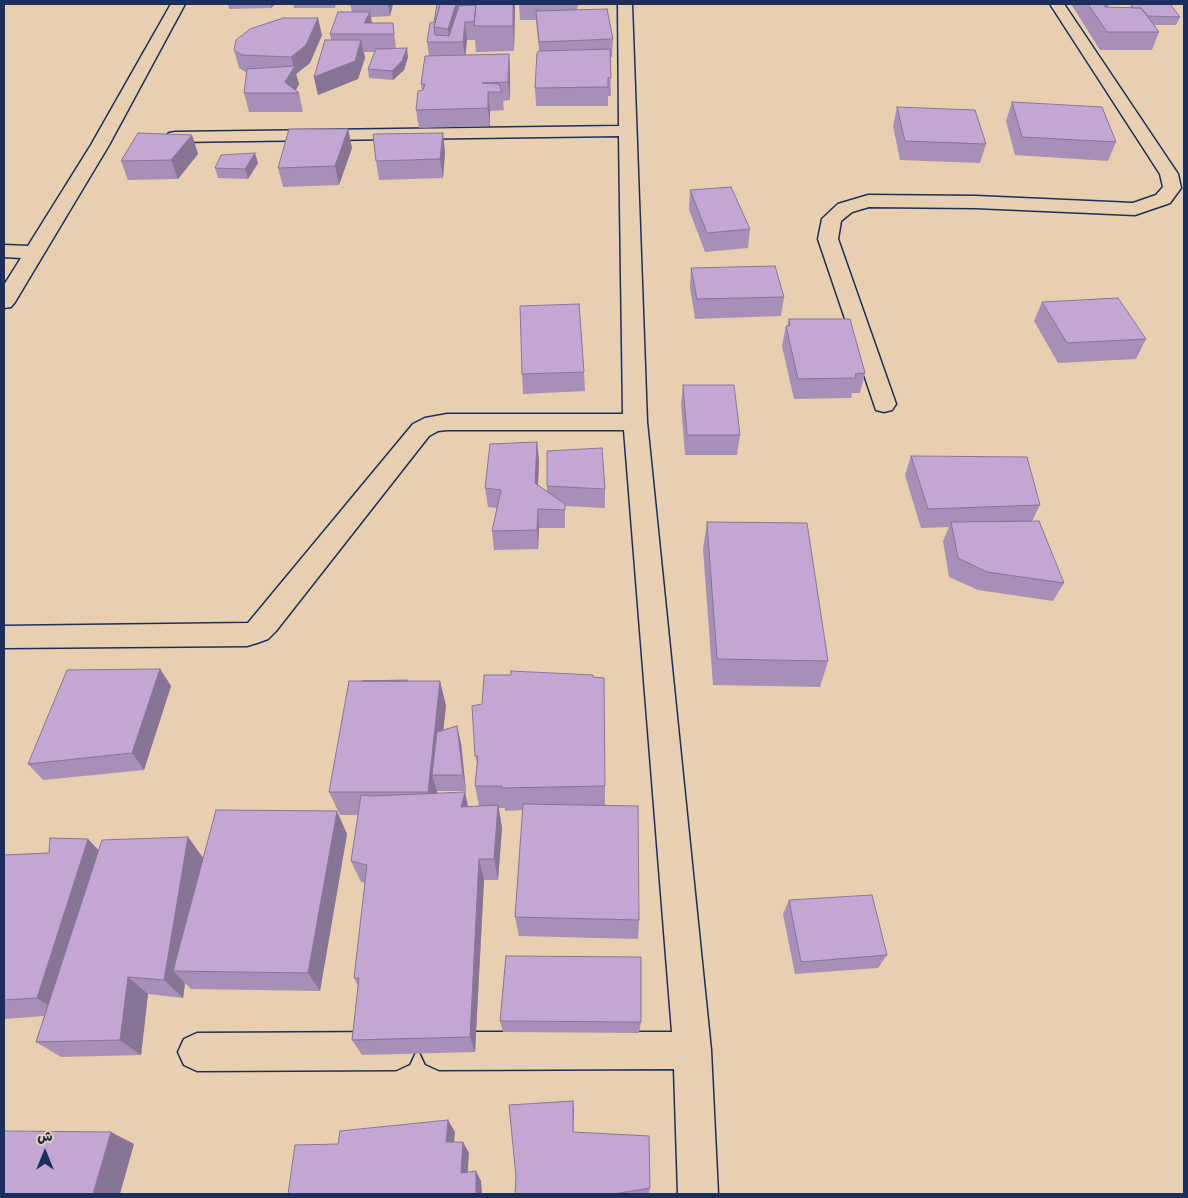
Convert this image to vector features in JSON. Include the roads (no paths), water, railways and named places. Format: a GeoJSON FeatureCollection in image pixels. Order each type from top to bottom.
{"type":"FeatureCollection","features":[{"type":"Feature","properties":{"kind":"street"},"geometry":{"type":"LineString","coordinates":[[4,302],[100,145],[178,4]]}},
{"type":"Feature","properties":{"kind":"street"},"geometry":{"type":"LineString","coordinates":[[625,4],[635,422],[692,1050],[698,1194]]}},
{"type":"Feature","properties":{"kind":"street"},"geometry":{"type":"LineString","coordinates":[[884,404],[828,239],[832,219],[845,208],[868,201],[878,201],[976,202],[1135,209],[1163,199],[1172,188],[1170,174],[1057,4]]}},
{"type":"Feature","properties":{"kind":"street"},"geometry":{"type":"LineString","coordinates":[[175,137],[629,131]]}},
{"type":"Feature","properties":{"kind":"street"},"geometry":{"type":"LineString","coordinates":[[4,251],[34,252]]}},
{"type":"Feature","properties":{"kind":"street"},"geometry":{"type":"LineString","coordinates":[[4,637],[247,635],[258,631],[266,623],[421,430],[433,424],[447,422],[635,422]]}},
{"type":"Feature","properties":{"kind":"street"},"geometry":{"type":"LineString","coordinates":[[197,1052],[692,1050]]}}]}
